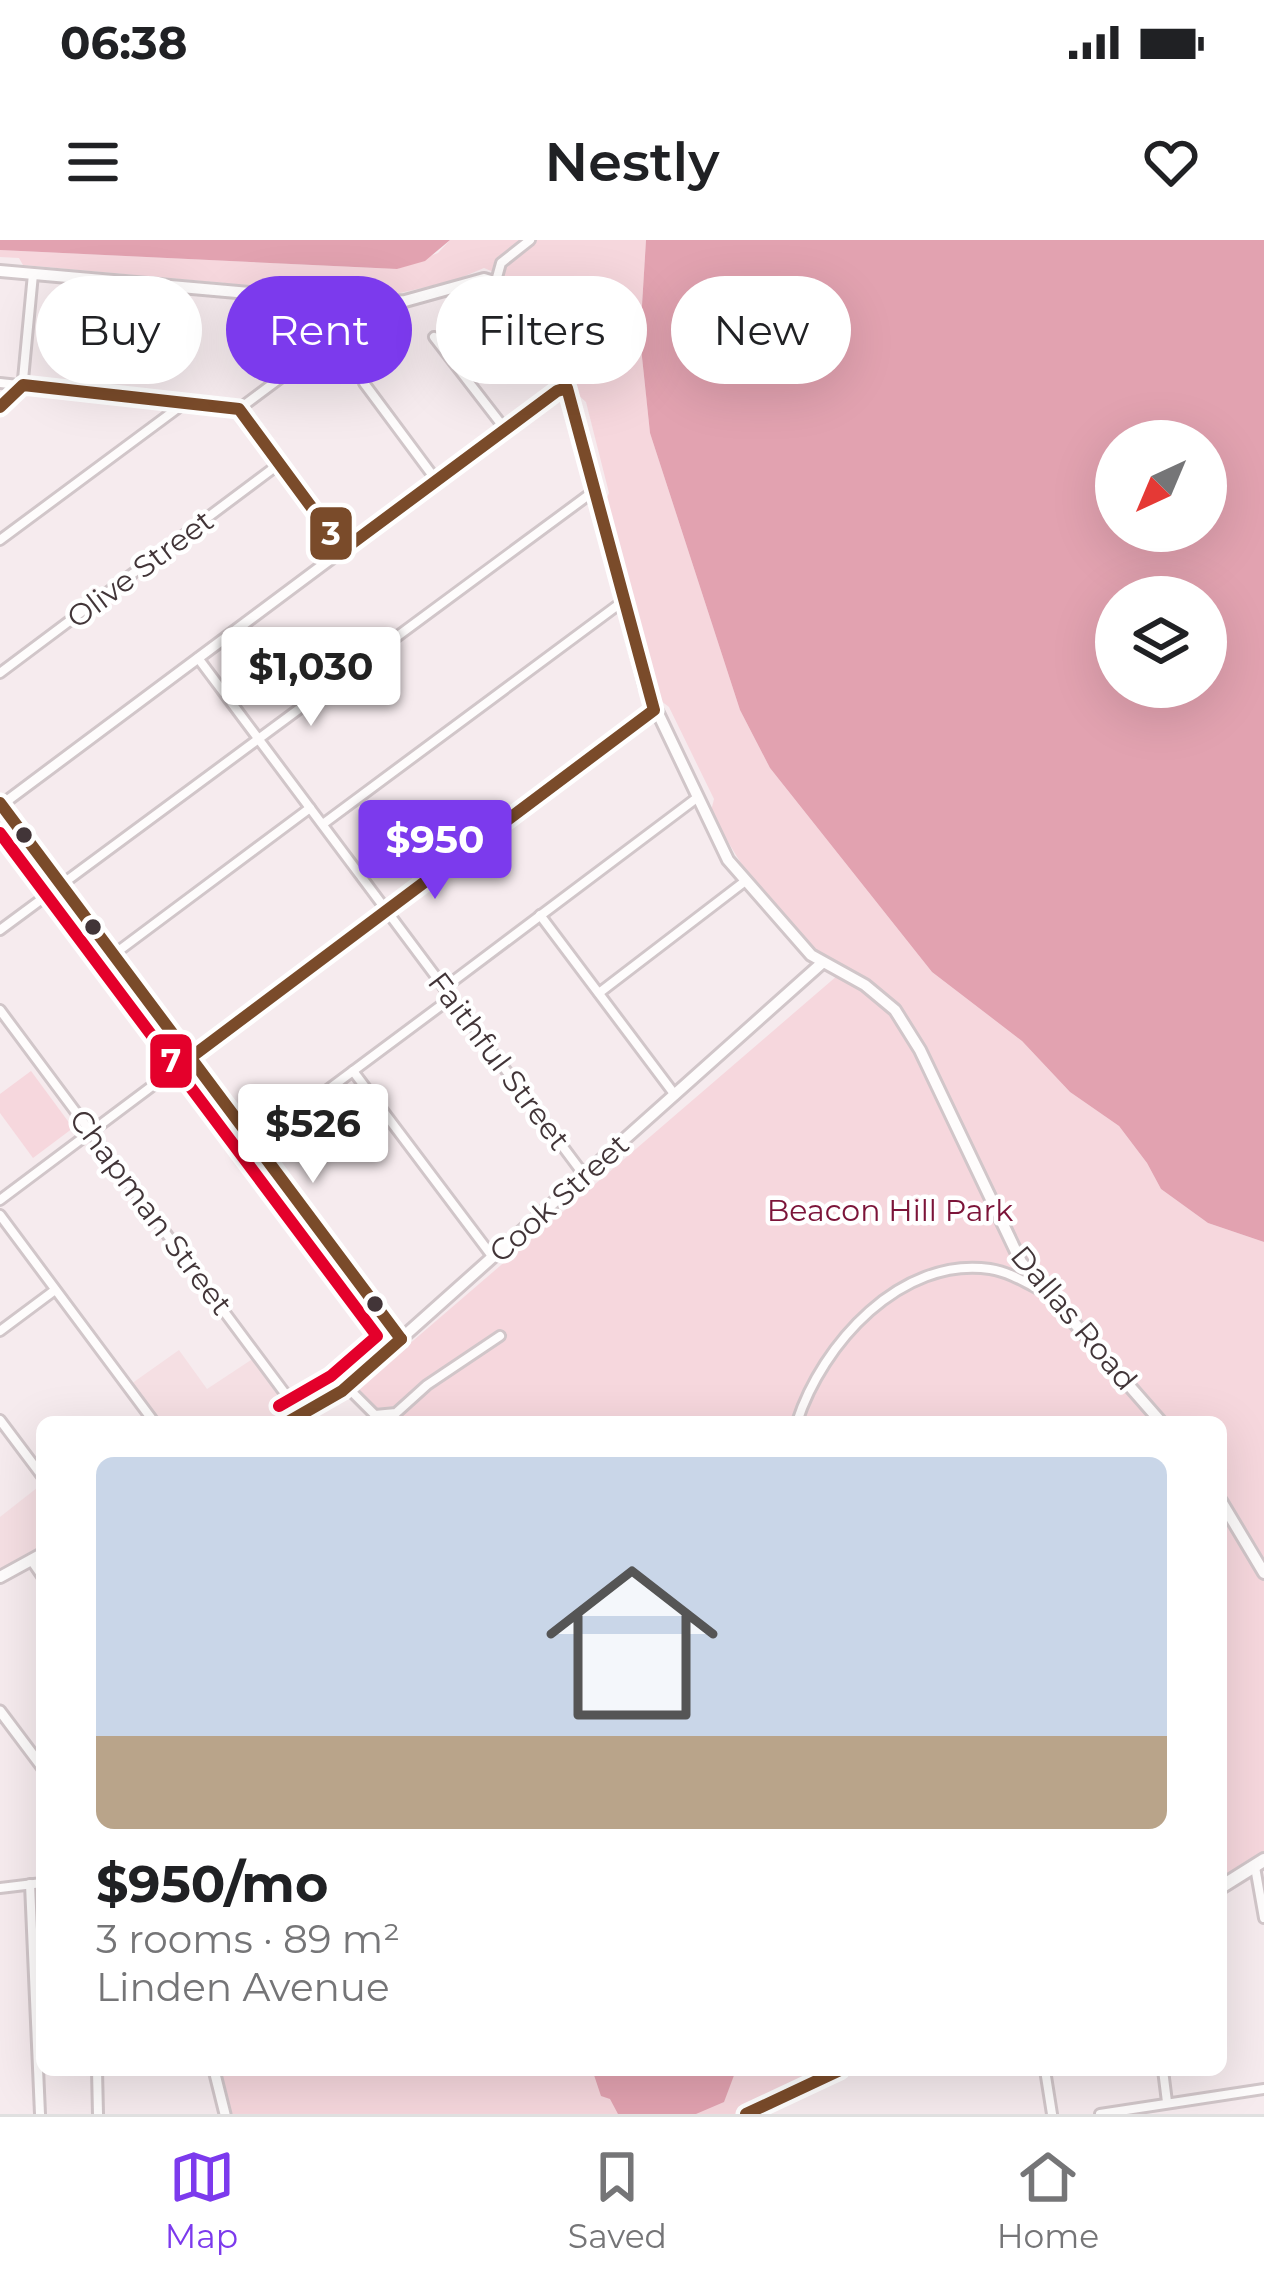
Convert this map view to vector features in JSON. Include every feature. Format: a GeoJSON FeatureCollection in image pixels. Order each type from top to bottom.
{"type":"FeatureCollection","features":[{"type":"Feature","properties":{"kind":"main road"},"geometry":{"type":"LineString","coordinates":[[0,271],[226,291]]}},
{"type":"Feature","properties":{"kind":"main road","name":"Dallas Road"},"geometry":{"type":"LineString","coordinates":[[565,384],[654,710],[728,860],[744,883],[822,963],[881,997],[910,1029],[1009,1243],[1043,1292],[1156,1416]]}},
{"type":"Feature","properties":{"kind":"main road","name":"Cook Street"},"geometry":{"type":"LineString","coordinates":[[301,1415],[347,1387],[822,963]]}},
{"type":"Feature","properties":{"kind":"main road"},"geometry":{"type":"LineString","coordinates":[[1227,1511],[1264,1573]]}},
{"type":"Feature","properties":{"kind":"main road"},"geometry":{"type":"LineString","coordinates":[[0,1577],[36,1557]]}},
{"type":"Feature","properties":{"kind":"main road"},"geometry":{"type":"LineString","coordinates":[[1227,1883],[1260,1863]]}},
{"type":"Feature","properties":{"kind":"main road"},"geometry":{"type":"LineString","coordinates":[[750,2113],[827,2076]]}},
{"type":"Feature","properties":{"kind":"street"},"geometry":{"type":"LineString","coordinates":[[497,276],[501,263],[530,240]]}},
{"type":"Feature","properties":{"kind":"street"},"geometry":{"type":"LineString","coordinates":[[0,407],[23,386],[33,274]]}},
{"type":"Feature","properties":{"kind":"street"},"geometry":{"type":"LineString","coordinates":[[434,337],[505,429]]}},
{"type":"Feature","properties":{"kind":"street"},"geometry":{"type":"LineString","coordinates":[[0,383],[239,409],[273,384]]}},
{"type":"Feature","properties":{"kind":"street"},"geometry":{"type":"LineString","coordinates":[[365,384],[436,480]]}},
{"type":"Feature","properties":{"kind":"street"},"geometry":{"type":"LineString","coordinates":[[401,1340],[0,804],[505,429],[567,388]]}},
{"type":"Feature","properties":{"kind":"street"},"geometry":{"type":"LineString","coordinates":[[0,540],[186,401]]}},
{"type":"Feature","properties":{"kind":"street"},"geometry":{"type":"LineString","coordinates":[[239,409],[343,550]]}},
{"type":"Feature","properties":{"kind":"street","name":"Olive Street"},"geometry":{"type":"LineString","coordinates":[[0,673],[279,464]]}},
{"type":"Feature","properties":{"kind":"street"},"geometry":{"type":"LineString","coordinates":[[0,930],[595,491]]}},
{"type":"Feature","properties":{"kind":"street"},"geometry":{"type":"LineString","coordinates":[[322,824],[622,602]]}},
{"type":"Feature","properties":{"kind":"street","name":"Faithful Street"},"geometry":{"type":"LineString","coordinates":[[198,658],[584,1175]]}},
{"type":"Feature","properties":{"kind":"street"},"geometry":{"type":"LineString","coordinates":[[0,1200],[654,710]]}},
{"type":"Feature","properties":{"kind":"street"},"geometry":{"type":"LineString","coordinates":[[444,988],[698,797]]}},
{"type":"Feature","properties":{"kind":"street"},"geometry":{"type":"LineString","coordinates":[[113,955],[310,808]]}},
{"type":"Feature","properties":{"kind":"street"},"geometry":{"type":"LineString","coordinates":[[599,993],[744,883]]}},
{"type":"Feature","properties":{"kind":"street"},"geometry":{"type":"LineString","coordinates":[[541,915],[675,1095]]}},
{"type":"Feature","properties":{"kind":"street"},"geometry":{"type":"LineString","coordinates":[[255,1144],[451,998]]}},
{"type":"Feature","properties":{"kind":"street","name":"Chapman Street"},"geometry":{"type":"LineString","coordinates":[[0,1010],[301,1415]]}},
{"type":"Feature","properties":{"kind":"street"},"geometry":{"type":"LineString","coordinates":[[353,1071],[492,1256]]}},
{"type":"Feature","properties":{"kind":"street"},"geometry":{"type":"LineString","coordinates":[[0,1215],[150,1416]]}},
{"type":"Feature","properties":{"kind":"street"},"geometry":{"type":"LineString","coordinates":[[799,1416],[849,1335],[878,1304],[910,1282],[945,1270],[983,1268],[1010,1274],[1043,1292]]}},
{"type":"Feature","properties":{"kind":"street"},"geometry":{"type":"LineString","coordinates":[[0,1331],[55,1290]]}},
{"type":"Feature","properties":{"kind":"street"},"geometry":{"type":"LineString","coordinates":[[397,1416],[427,1385],[500,1336]]}},
{"type":"Feature","properties":{"kind":"street"},"geometry":{"type":"LineString","coordinates":[[347,1387],[377,1416]]}},
{"type":"Feature","properties":{"kind":"street"},"geometry":{"type":"LineString","coordinates":[[0,1420],[36,1468]]}},
{"type":"Feature","properties":{"kind":"street"},"geometry":{"type":"LineString","coordinates":[[0,1711],[36,1759]]}},
{"type":"Feature","properties":{"kind":"street"},"geometry":{"type":"LineString","coordinates":[[1260,1863],[1264,1918]]}},
{"type":"Feature","properties":{"kind":"street"},"geometry":{"type":"LineString","coordinates":[[30,1884],[36,2022]]}},
{"type":"Feature","properties":{"kind":"street"},"geometry":{"type":"LineString","coordinates":[[0,1888],[36,1884]]}},
{"type":"Feature","properties":{"kind":"street"},"geometry":{"type":"LineString","coordinates":[[38,2076],[40,2114]]}},
{"type":"Feature","properties":{"kind":"street"},"geometry":{"type":"LineString","coordinates":[[97,2076],[98,2114]]}},
{"type":"Feature","properties":{"kind":"street"},"geometry":{"type":"LineString","coordinates":[[216,2076],[225,2114]]}},
{"type":"Feature","properties":{"kind":"street"},"geometry":{"type":"LineString","coordinates":[[1046,2076],[1052,2114]]}},
{"type":"Feature","properties":{"kind":"street"},"geometry":{"type":"LineString","coordinates":[[1164,2076],[1167,2102]]}},
{"type":"Feature","properties":{"kind":"street"},"geometry":{"type":"LineString","coordinates":[[1100,2114],[1264,2089]]}},
{"type":"Feature","properties":{"kind":"shaded area"},"geometry":{"type":"Polygon","coordinates":[[[0,240],[450,240],[425,261],[397,269],[0,250],[0,240]]]}},
{"type":"Feature","properties":{"kind":"shaded area"},"geometry":{"type":"Polygon","coordinates":[[[646,240],[1264,240],[1264,1242],[1208,1223],[1161,1189],[1119,1126],[1070,1092],[1022,1041],[932,972],[770,768],[740,710],[650,433],[645,384],[646,240]]]}},
{"type":"Feature","properties":{"kind":"shaded area"},"geometry":{"type":"Polygon","coordinates":[[[179,1350],[207,1389],[254,1358],[288,1409],[278,1416],[155,1416],[131,1384],[179,1350]]]}},
{"type":"Feature","properties":{"kind":"shaded area"},"geometry":{"type":"Polygon","coordinates":[[[36,1489],[36,1548],[0,1569],[0,1517],[36,1489]]]}},
{"type":"Feature","properties":{"kind":"shaded area"},"geometry":{"type":"Polygon","coordinates":[[[594,2076],[734,2076],[724,2102],[696,2114],[618,2114],[610,2099],[601,2096],[594,2076]]]}},
{"type":"Feature","properties":{"kind":"green space","name":"Beacon Hill Park"},"geometry":{"type":"Polygon","coordinates":[[[450,240],[646,240],[644,276],[503,276],[484,268],[465,276],[436,276],[436,285],[412,290],[412,276],[226,276],[226,283],[202,281],[202,276],[23,265],[19,258],[0,257],[0,250],[397,269],[438,253],[450,240]]]}},
{"type":"Feature","properties":{"kind":"green space","name":"Beacon Hill Park"},"geometry":{"type":"Polygon","coordinates":[[[571,384],[645,384],[650,433],[740,710],[770,768],[932,972],[1022,1041],[1070,1092],[1119,1126],[1161,1189],[1208,1223],[1264,1242],[1264,1853],[1227,1875],[1227,1416],[383,1416],[357,1389],[845,969],[803,938],[767,900],[711,811],[714,799],[669,707],[656,697],[604,504],[609,493],[586,402],[571,384]]]}},
{"type":"Feature","properties":{"kind":"green space"},"geometry":{"type":"Polygon","coordinates":[[[31,1071],[73,1128],[33,1158],[0,1113],[0,1094],[31,1071]]]}},
{"type":"Feature","properties":{"kind":"green space"},"geometry":{"type":"Polygon","coordinates":[[[222,2076],[815,2076],[736,2114],[231,2114],[222,2076]]]}},
{"type":"Feature","properties":{"kind":"transit line","name":"3"},"geometry":{"type":"LineString","coordinates":[[0,407],[23,385],[239,409],[343,550],[567,388],[654,710],[190,1058]]}},
{"type":"Feature","properties":{"kind":"transit line","name":"3"},"geometry":{"type":"LineString","coordinates":[[0,803],[401,1339]]}},
{"type":"Feature","properties":{"kind":"transit line","name":"7"},"geometry":{"type":"LineString","coordinates":[[0,833],[377,1336],[331,1376],[279,1406]]}},
{"type":"Feature","properties":{"kind":"transit line","name":"3"},"geometry":{"type":"LineString","coordinates":[[298,1416],[342,1391],[401,1339]]}},
{"type":"Feature","properties":{"kind":"transit line","name":"3"},"geometry":{"type":"LineString","coordinates":[[746,2114],[827,2076]]}}]}
